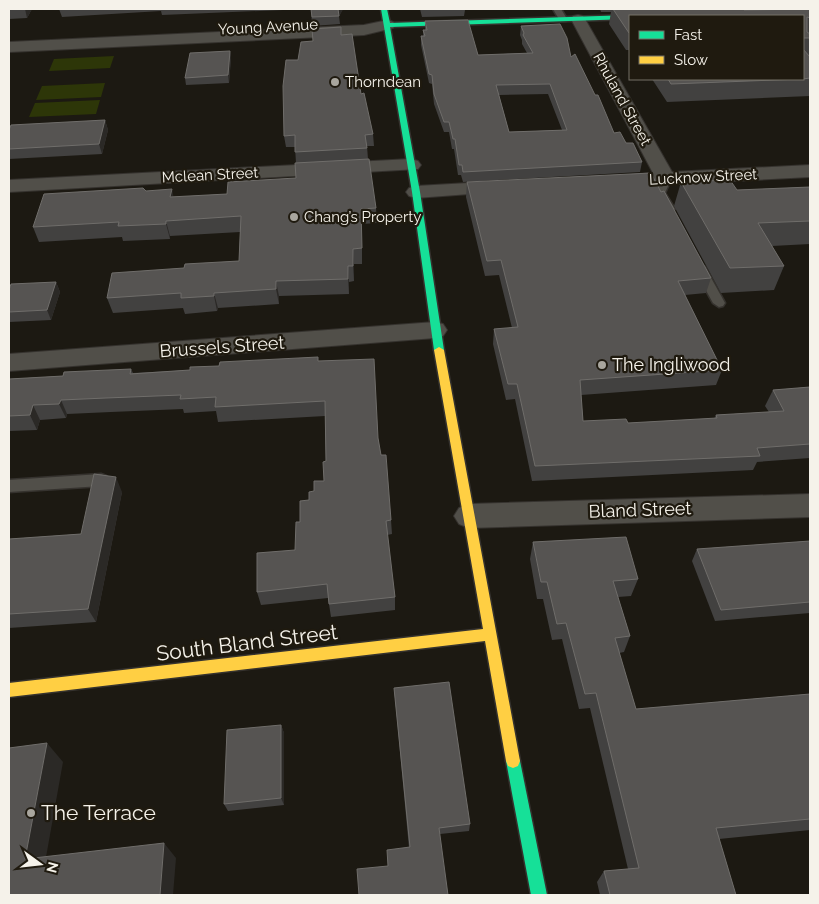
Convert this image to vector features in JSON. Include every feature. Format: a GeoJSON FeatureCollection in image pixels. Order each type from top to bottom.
{"type":"FeatureCollection","features":[{"type":"Feature","properties":{"kind":"street"},"geometry":{"type":"LineString","coordinates":[[384,9],[416,192],[436,330],[489,634],[539,895]]}},
{"type":"Feature","properties":{"kind":"street"},"geometry":{"type":"LineString","coordinates":[[758,14],[781,13]]}},
{"type":"Feature","properties":{"kind":"street"},"geometry":{"type":"LineString","coordinates":[[388,25],[566,16],[629,17]]}},
{"type":"Feature","properties":{"kind":"street","name":"Rhuland Street"},"geometry":{"type":"LineString","coordinates":[[566,16],[666,179]]}},
{"type":"Feature","properties":{"kind":"street","name":"Young Avenue"},"geometry":{"type":"LineString","coordinates":[[9,38],[364,22],[388,25]]}},
{"type":"Feature","properties":{"kind":"street","name":"Young Avenue"},"geometry":{"type":"LineString","coordinates":[[9,47],[364,30],[388,25]]}},
{"type":"Feature","properties":{"kind":"street","name":"Mclean Street"},"geometry":{"type":"LineString","coordinates":[[9,186],[411,165]]}},
{"type":"Feature","properties":{"kind":"street","name":"Lucknow Street"},"geometry":{"type":"LineString","coordinates":[[596,182],[810,171]]}},
{"type":"Feature","properties":{"kind":"street"},"geometry":{"type":"LineString","coordinates":[[416,192],[527,186]]}},
{"type":"Feature","properties":{"kind":"street","name":"Brussels Street"},"geometry":{"type":"LineString","coordinates":[[9,362],[436,330]]}},
{"type":"Feature","properties":{"kind":"street","name":"Bland Street"},"geometry":{"type":"LineString","coordinates":[[469,516],[810,505]]}},
{"type":"Feature","properties":{"kind":"street","name":"South Bland Street"},"geometry":{"type":"LineString","coordinates":[[9,690],[489,634]]}},
{"type":"Feature","properties":{"kind":"lane"},"geometry":{"type":"LineString","coordinates":[[666,179],[660,193],[674,219]]}},
{"type":"Feature","properties":{"kind":"lane"},"geometry":{"type":"LineString","coordinates":[[692,252],[719,303]]}},
{"type":"Feature","properties":{"kind":"lane"},"geometry":{"type":"LineString","coordinates":[[9,486],[101,480]]}},
{"type":"Feature","properties":{"kind":"green space"},"geometry":{"type":"Polygon","coordinates":[[[114,56],[110,68],[49,71],[54,59],[114,56]]]}},
{"type":"Feature","properties":{"kind":"green space"},"geometry":{"type":"Polygon","coordinates":[[[105,83],[101,97],[36,100],[42,86],[105,83]]]}},
{"type":"Feature","properties":{"kind":"green space"},"geometry":{"type":"Polygon","coordinates":[[[100,100],[96,114],[29,117],[35,103],[100,100]]]}},
{"type":"Feature","properties":{"kind":"building"},"geometry":{"type":"Polygon","coordinates":[[[311,9],[338,9],[339,16],[312,17],[311,9]]]}},
{"type":"Feature","properties":{"kind":"building"},"geometry":{"type":"Polygon","coordinates":[[[613,9],[810,9],[810,18],[807,17],[807,32],[810,34],[810,38],[804,38],[804,15],[629,15],[629,33],[613,9]]]}},
{"type":"Feature","properties":{"kind":"building"},"geometry":{"type":"Polygon","coordinates":[[[468,20],[478,55],[533,53],[523,35],[521,26],[560,24],[567,38],[571,57],[575,54],[595,95],[598,95],[614,133],[620,132],[626,143],[633,143],[642,162],[463,172],[462,165],[459,165],[455,139],[453,139],[449,122],[444,122],[434,94],[432,75],[429,74],[421,36],[425,36],[423,30],[427,30],[425,21],[468,20]],[[550,84],[496,85],[509,132],[567,130],[550,84]]]}},
{"type":"Feature","properties":{"kind":"building"},"geometry":{"type":"Polygon","coordinates":[[[341,27],[341,35],[352,34],[361,94],[364,93],[373,134],[365,135],[367,148],[295,152],[295,135],[284,136],[283,86],[286,60],[298,60],[301,42],[313,41],[312,29],[341,27]]]}},
{"type":"Feature","properties":{"kind":"building"},"geometry":{"type":"Polygon","coordinates":[[[804,50],[810,57],[810,78],[804,79],[804,50]]]}},
{"type":"Feature","properties":{"kind":"building"},"geometry":{"type":"Polygon","coordinates":[[[230,51],[228,75],[185,78],[190,53],[230,51]]]}},
{"type":"Feature","properties":{"kind":"building"},"geometry":{"type":"Polygon","coordinates":[[[669,80],[775,80],[671,84],[669,80]]]}},
{"type":"Feature","properties":{"kind":"building"},"geometry":{"type":"Polygon","coordinates":[[[105,120],[99,144],[9,149],[9,130],[11,125],[105,120]]]}},
{"type":"Feature","properties":{"kind":"building"},"geometry":{"type":"Polygon","coordinates":[[[369,159],[376,208],[361,209],[362,248],[353,249],[353,266],[348,266],[348,279],[276,281],[276,289],[214,293],[214,296],[181,298],[181,293],[107,298],[112,273],[184,268],[185,264],[239,261],[241,216],[166,221],[166,224],[118,226],[119,222],[33,227],[44,194],[143,188],[146,191],[172,189],[170,197],[227,194],[228,182],[296,178],[295,163],[369,159]]]}},
{"type":"Feature","properties":{"kind":"building"},"geometry":{"type":"Polygon","coordinates":[[[651,173],[661,192],[664,191],[711,278],[678,281],[722,370],[580,380],[583,421],[626,419],[628,423],[717,418],[716,415],[784,411],[773,390],[810,387],[810,444],[757,448],[760,456],[535,466],[517,384],[508,384],[494,329],[518,327],[501,260],[487,261],[467,182],[651,173]]]}},
{"type":"Feature","properties":{"kind":"building"},"geometry":{"type":"Polygon","coordinates":[[[730,180],[737,190],[810,187],[810,221],[758,223],[784,266],[730,268],[681,182],[730,180]]]}},
{"type":"Feature","properties":{"kind":"building"},"geometry":{"type":"Polygon","coordinates":[[[56,282],[47,310],[9,312],[9,290],[11,284],[56,282]]]}},
{"type":"Feature","properties":{"kind":"building"},"geometry":{"type":"Polygon","coordinates":[[[318,357],[318,361],[374,359],[378,438],[381,455],[386,455],[391,520],[386,521],[395,597],[329,604],[327,584],[257,592],[257,553],[295,550],[296,522],[300,522],[300,501],[309,500],[309,492],[314,491],[314,481],[324,481],[323,462],[326,461],[325,401],[215,407],[216,397],[180,399],[181,395],[61,400],[59,404],[33,405],[30,415],[9,416],[9,379],[63,376],[64,372],[131,369],[130,374],[190,370],[190,367],[219,366],[220,362],[318,357]]]}},
{"type":"Feature","properties":{"kind":"building"},"geometry":{"type":"Polygon","coordinates":[[[94,474],[116,477],[88,609],[9,614],[9,539],[81,534],[94,474]]]}},
{"type":"Feature","properties":{"kind":"building"},"geometry":{"type":"Polygon","coordinates":[[[626,537],[638,579],[613,581],[630,636],[615,638],[636,709],[810,694],[810,819],[716,828],[736,895],[610,895],[604,871],[639,868],[596,693],[585,694],[566,623],[557,624],[547,582],[541,582],[533,542],[626,537]]]}},
{"type":"Feature","properties":{"kind":"building"},"geometry":{"type":"Polygon","coordinates":[[[810,541],[810,602],[721,610],[697,549],[810,541]]]}},
{"type":"Feature","properties":{"kind":"building"},"geometry":{"type":"Polygon","coordinates":[[[449,682],[470,824],[439,828],[448,895],[359,895],[357,869],[388,866],[387,850],[410,847],[394,688],[449,682]]]}},
{"type":"Feature","properties":{"kind":"building"},"geometry":{"type":"Polygon","coordinates":[[[281,725],[281,798],[224,804],[227,730],[281,725]]]}},
{"type":"Feature","properties":{"kind":"building","name":"The Terrace"},"geometry":{"type":"Polygon","coordinates":[[[47,743],[25,859],[164,843],[160,895],[9,895],[9,748],[47,743]]]}},
{"type":"Feature","properties":{"kind":"traffic: fast"},"geometry":{"type":"LineString","coordinates":[[384,9],[416,192],[439,350]]}},
{"type":"Feature","properties":{"kind":"traffic: fast"},"geometry":{"type":"LineString","coordinates":[[388,25],[629,17]]}},
{"type":"Feature","properties":{"kind":"traffic: fast"},"geometry":{"type":"LineString","coordinates":[[513,761],[539,895]]}},
{"type":"Feature","properties":{"kind":"traffic: slow"},"geometry":{"type":"LineString","coordinates":[[439,350],[513,761]]}},
{"type":"Feature","properties":{"kind":"traffic: slow"},"geometry":{"type":"LineString","coordinates":[[9,690],[489,634]]}},
{"type":"Feature","properties":{"kind":"place","name":"Thorndean"},"geometry":{"type":"Point","coordinates":[335,82]}},
{"type":"Feature","properties":{"kind":"place","name":"Chang’s Property"},"geometry":{"type":"Point","coordinates":[294,217]}},
{"type":"Feature","properties":{"kind":"place","name":"The Ingliwood"},"geometry":{"type":"Point","coordinates":[602,365]}},
{"type":"Feature","properties":{"kind":"place","name":"The Terrace"},"geometry":{"type":"Point","coordinates":[31,813]}}]}
